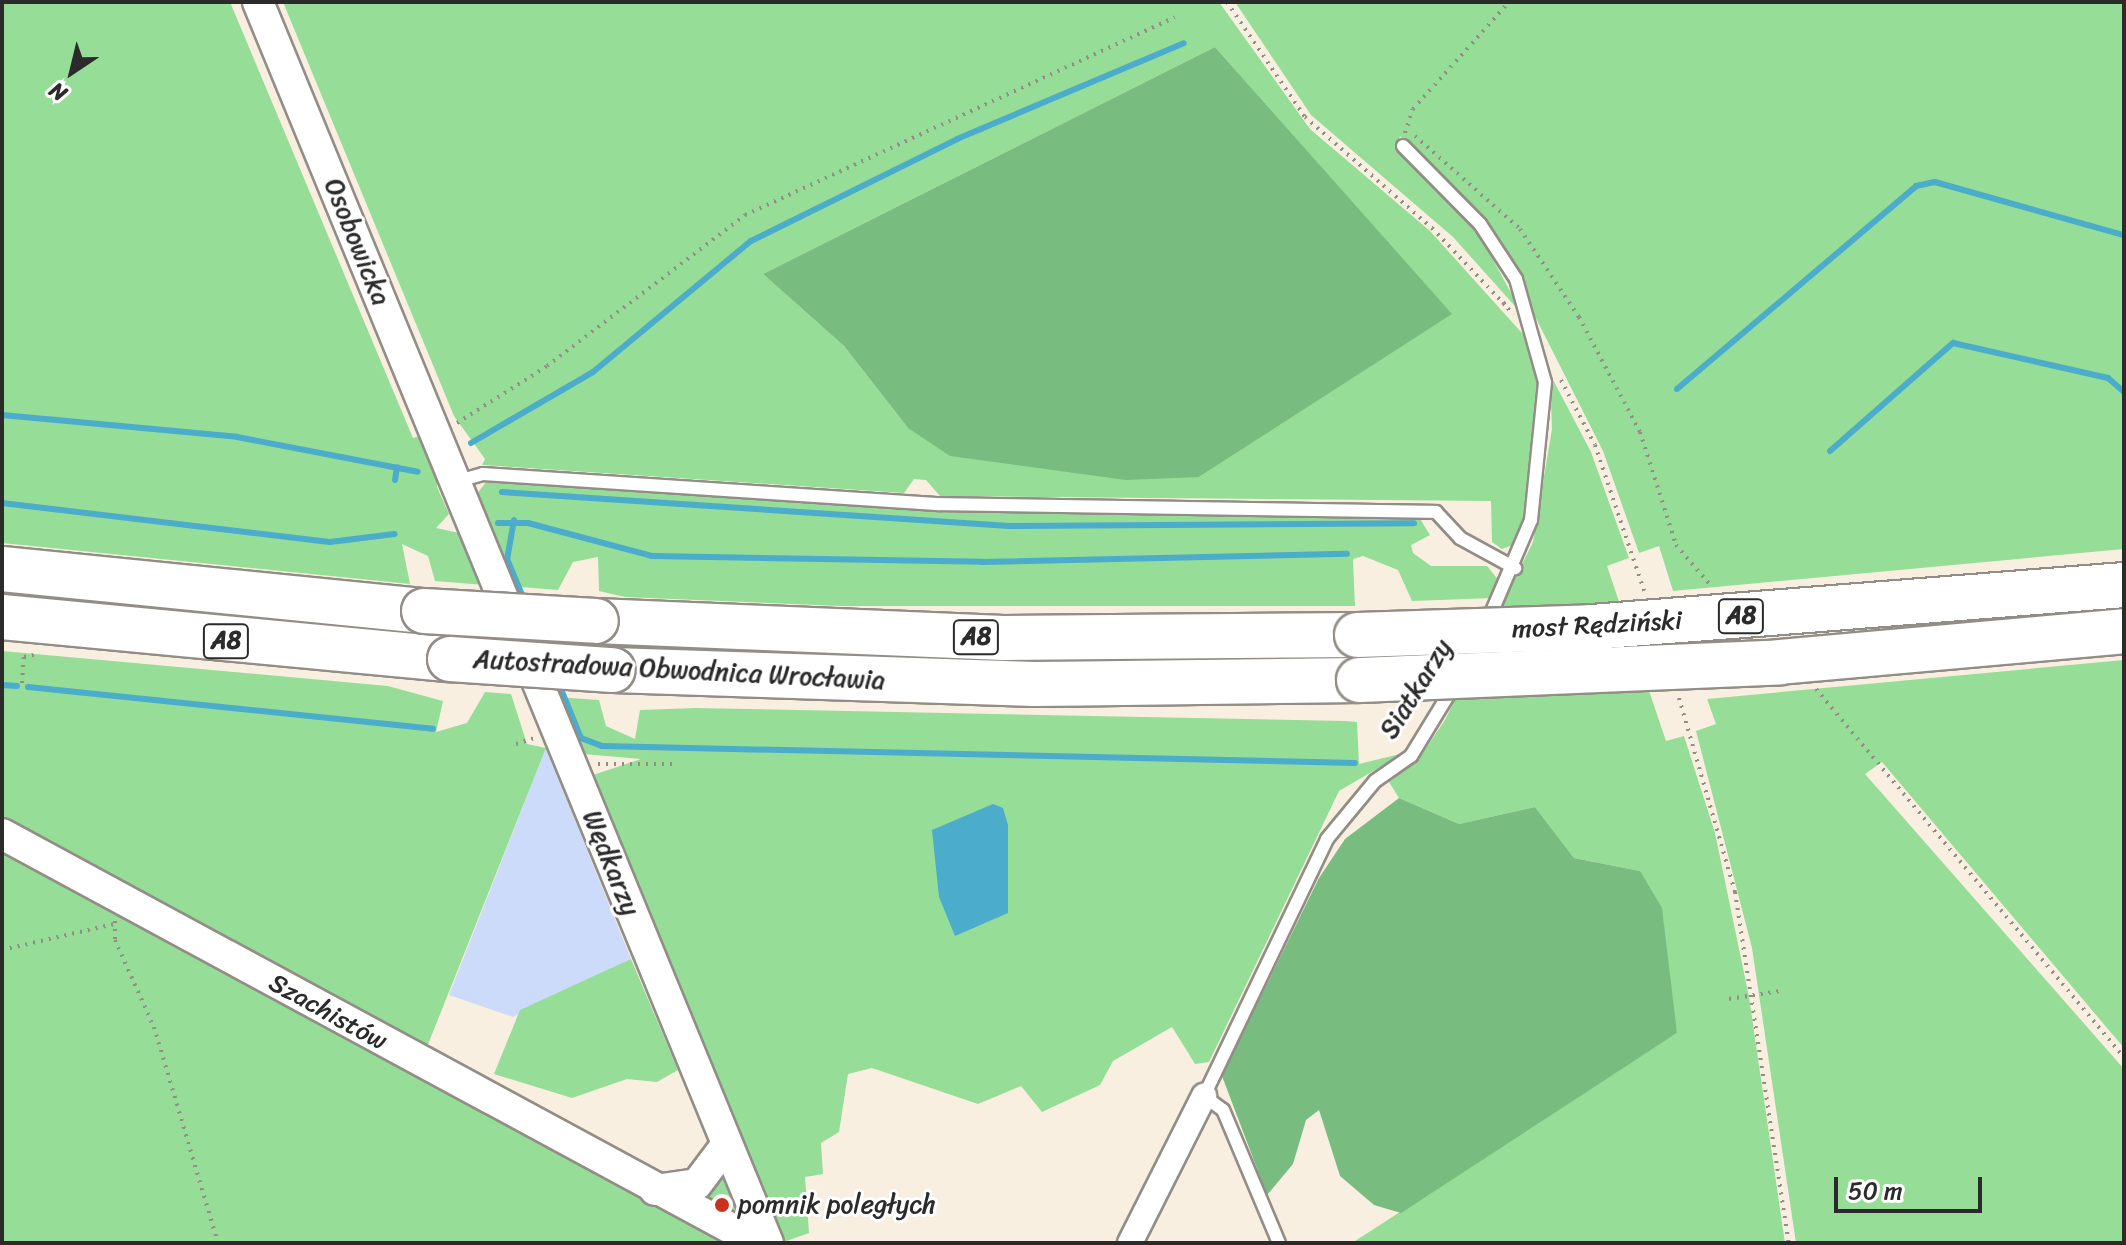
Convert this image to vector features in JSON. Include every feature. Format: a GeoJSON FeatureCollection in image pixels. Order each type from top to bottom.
{"type":"FeatureCollection","features":[{"type":"Feature","properties":{"kind":"highway","name":"Autostradowa Obwodnica Wrocławia"},"geometry":{"type":"LineString","coordinates":[[2,569],[424,611],[596,621],[1004,638],[1357,635]]}},
{"type":"Feature","properties":{"kind":"highway","name":"most Rędziński"},"geometry":{"type":"LineString","coordinates":[[1357,635],[1592,627],[2124,585]]}},
{"type":"Feature","properties":{"kind":"highway","name":"Autostradowa Obwodnica Wrocławia"},"geometry":{"type":"LineString","coordinates":[[2,617],[450,659],[613,670],[1034,684],[1359,680]]}},
{"type":"Feature","properties":{"kind":"highway","name":"most Rędziński"},"geometry":{"type":"LineString","coordinates":[[1359,680],[1780,662],[2124,631]]}},
{"type":"Feature","properties":{"kind":"street","name":"Osobowicka"},"geometry":{"type":"LineString","coordinates":[[258,2],[455,482]]}},
{"type":"Feature","properties":{"kind":"street","name":"Wędkarzy"},"geometry":{"type":"LineString","coordinates":[[455,482],[768,1243]]}},
{"type":"Feature","properties":{"kind":"street","name":"Szachistów"},"geometry":{"type":"LineString","coordinates":[[2,834],[121,913],[758,1243]]}},
{"type":"Feature","properties":{"kind":"street","name":"Siatkarzy"},"geometry":{"type":"LineString","coordinates":[[1130,1243],[1204,1096]]}},
{"type":"Feature","properties":{"kind":"street"},"geometry":{"type":"LineString","coordinates":[[655,1190],[697,1184],[727,1144]]}},
{"type":"Feature","properties":{"kind":"lane","name":"Siatkarzy"},"geometry":{"type":"LineString","coordinates":[[1204,1096],[1327,839],[1375,781],[1411,756],[1470,656],[1515,568],[1531,520],[1548,401],[1526,304],[1480,224],[1403,146]]}},
{"type":"Feature","properties":{"kind":"lane"},"geometry":{"type":"LineString","coordinates":[[455,482],[483,474],[940,504],[1436,512],[1460,538],[1515,568]]}},
{"type":"Feature","properties":{"kind":"lane"},"geometry":{"type":"LineString","coordinates":[[1204,1096],[1223,1110],[1279,1243]]}},
{"type":"Feature","properties":{"kind":"path"},"geometry":{"type":"LineString","coordinates":[[1227,2],[1249,31]]}},
{"type":"Feature","properties":{"kind":"path"},"geometry":{"type":"LineString","coordinates":[[1403,146],[1413,109],[1509,2]]}},
{"type":"Feature","properties":{"kind":"path"},"geometry":{"type":"LineString","coordinates":[[436,437],[547,366],[745,215],[1175,17]]}},
{"type":"Feature","properties":{"kind":"path"},"geometry":{"type":"LineString","coordinates":[[1503,302],[1501,309],[1514,315]]}},
{"type":"Feature","properties":{"kind":"path"},"geometry":{"type":"LineString","coordinates":[[1563,384],[1563,400],[1573,402]]}},
{"type":"Feature","properties":{"kind":"path"},"geometry":{"type":"LineString","coordinates":[[22,683],[24,657],[38,654]]}},
{"type":"Feature","properties":{"kind":"path"},"geometry":{"type":"LineString","coordinates":[[573,771],[675,764]]}},
{"type":"Feature","properties":{"kind":"path"},"geometry":{"type":"LineString","coordinates":[[2,950],[121,913],[218,1243]]}},
{"type":"Feature","properties":{"kind":"path"},"geometry":{"type":"LineString","coordinates":[[1729,999],[1780,991]]}},
{"type":"Feature","properties":{"kind":"shaded area"},"geometry":{"type":"Polygon","coordinates":[[[546,748],[631,959],[513,1017],[449,995],[546,748]]]}},
{"type":"Feature","properties":{"kind":"green space"},"geometry":{"type":"Polygon","coordinates":[[[2,2],[230,2],[413,438],[423,435],[437,462],[437,487],[449,514],[436,528],[459,533],[485,585],[435,581],[428,556],[402,544],[410,584],[2,543],[2,2]]]}},
{"type":"Feature","properties":{"kind":"green space"},"geometry":{"type":"Polygon","coordinates":[[[283,2],[1219,2],[1310,129],[1430,231],[1530,342],[1541,385],[1526,525],[1516,544],[1502,549],[1492,542],[1491,501],[940,496],[926,480],[914,479],[904,493],[482,465],[485,459],[454,416],[283,2]],[[1215,47],[763,274],[844,346],[908,428],[1199,477],[1451,314],[1215,47]]]}},
{"type":"Feature","properties":{"kind":"green space"},"geometry":{"type":"Polygon","coordinates":[[[1235,2],[2124,2],[2124,549],[1673,591],[1659,546],[1639,553],[1603,451],[1493,233],[1400,136],[1396,149],[1478,232],[1523,315],[1453,237],[1311,115],[1235,2]]]}},
{"type":"Feature","properties":{"kind":"green space"},"geometry":{"type":"Polygon","coordinates":[[[1215,47],[1452,314],[1199,477],[1126,480],[950,456],[908,428],[844,346],[763,274],[1215,47]]]}},
{"type":"Feature","properties":{"kind":"green space"},"geometry":{"type":"Polygon","coordinates":[[[1550,374],[1591,452],[1629,558],[1607,566],[1666,741],[1684,736],[1715,833],[1749,997],[1785,1243],[1352,1243],[1677,1033],[1640,871],[1574,858],[1535,807],[1459,824],[1399,798],[1389,782],[1418,760],[1445,720],[1533,542],[1552,429],[1550,374]]]}},
{"type":"Feature","properties":{"kind":"green space"},"geometry":{"type":"Polygon","coordinates":[[[486,482],[950,511],[1419,517],[1430,535],[1411,545],[1413,553],[1431,566],[1487,566],[1500,582],[1493,598],[1412,601],[1398,570],[1363,556],[1353,559],[1355,606],[840,606],[625,597],[599,591],[598,557],[573,562],[558,590],[507,586],[476,495],[486,482]]]}},
{"type":"Feature","properties":{"kind":"green space"},"geometry":{"type":"Polygon","coordinates":[[[2,585],[434,628],[441,642],[2,599],[2,585]]]}},
{"type":"Feature","properties":{"kind":"green space"},"geometry":{"type":"Polygon","coordinates":[[[602,639],[861,650],[861,663],[607,653],[602,639]]]}},
{"type":"Feature","properties":{"kind":"green space"},"geometry":{"type":"Polygon","coordinates":[[[2,651],[388,686],[443,701],[436,732],[467,723],[485,692],[511,694],[527,744],[546,748],[425,1052],[2,818],[2,651]]]}},
{"type":"Feature","properties":{"kind":"green space"},"geometry":{"type":"Polygon","coordinates":[[[2124,660],[2124,1048],[1882,762],[1865,774],[2124,1069],[2124,1243],[1796,1243],[1752,948],[1696,731],[1716,724],[1707,699],[2124,660]]]}},
{"type":"Feature","properties":{"kind":"green space"},"geometry":{"type":"Polygon","coordinates":[[[556,697],[599,700],[606,726],[635,739],[640,710],[696,708],[1346,721],[1357,722],[1359,764],[1404,753],[1339,791],[1209,1062],[1195,1064],[1172,1027],[1113,1061],[1100,1085],[1042,1112],[1021,1086],[978,1104],[872,1068],[848,1074],[839,1132],[821,1143],[823,1174],[805,1177],[809,1233],[781,1243],[590,776],[641,759],[583,754],[556,697]]]}},
{"type":"Feature","properties":{"kind":"green space"},"geometry":{"type":"Polygon","coordinates":[[[1399,798],[1459,824],[1535,807],[1574,858],[1640,871],[1662,908],[1677,1033],[1401,1213],[1374,1205],[1340,1176],[1319,1110],[1306,1120],[1293,1164],[1267,1195],[1222,1076],[1319,878],[1345,839],[1399,798]]]}},
{"type":"Feature","properties":{"kind":"green space"},"geometry":{"type":"Polygon","coordinates":[[[2,850],[110,905],[740,1243],[2,1243],[2,850]]]}},
{"type":"Feature","properties":{"kind":"green space"},"geometry":{"type":"Polygon","coordinates":[[[631,959],[678,1070],[657,1082],[627,1079],[572,1098],[494,1074],[520,1010],[631,959]]]}},
{"type":"Feature","properties":{"kind":"green space"},"geometry":{"type":"Polygon","coordinates":[[[724,1172],[750,1221],[693,1196],[724,1172]]]}},
{"type":"Feature","properties":{"kind":"water"},"geometry":{"type":"Polygon","coordinates":[[[993,804],[1003,808],[1008,825],[1008,913],[955,936],[939,897],[932,830],[993,804]]]}},
{"type":"Feature","properties":{"kind":"waterway"},"geometry":{"type":"LineString","coordinates":[[471,443],[593,372],[751,241],[957,139],[1184,43]]}},
{"type":"Feature","properties":{"kind":"waterway"},"geometry":{"type":"LineString","coordinates":[[1677,389],[1916,186],[1935,182],[2124,235]]}},
{"type":"Feature","properties":{"kind":"waterway"},"geometry":{"type":"LineString","coordinates":[[1830,451],[1953,343],[2108,378],[2124,392]]}},
{"type":"Feature","properties":{"kind":"waterway"},"geometry":{"type":"LineString","coordinates":[[2,415],[237,437],[418,472]]}},
{"type":"Feature","properties":{"kind":"waterway"},"geometry":{"type":"LineString","coordinates":[[395,480],[397,467]]}},
{"type":"Feature","properties":{"kind":"waterway"},"geometry":{"type":"LineString","coordinates":[[502,492],[1009,526],[1414,523]]}},
{"type":"Feature","properties":{"kind":"waterway"},"geometry":{"type":"LineString","coordinates":[[2,503],[330,542],[395,534]]}},
{"type":"Feature","properties":{"kind":"waterway"},"geometry":{"type":"LineString","coordinates":[[514,520],[507,559],[525,602]]}},
{"type":"Feature","properties":{"kind":"waterway"},"geometry":{"type":"LineString","coordinates":[[498,523],[528,523],[652,556],[982,562],[1347,554]]}},
{"type":"Feature","properties":{"kind":"waterway"},"geometry":{"type":"LineString","coordinates":[[558,682],[581,738],[602,746],[1355,763]]}},
{"type":"Feature","properties":{"kind":"waterway"},"geometry":{"type":"LineString","coordinates":[[2,685],[17,686]]}},
{"type":"Feature","properties":{"kind":"waterway"},"geometry":{"type":"LineString","coordinates":[[28,687],[433,729]]}},
{"type":"Feature","properties":{"kind":"place","name":"pomnik poległych"},"geometry":{"type":"Point","coordinates":[722,1205]}}]}
